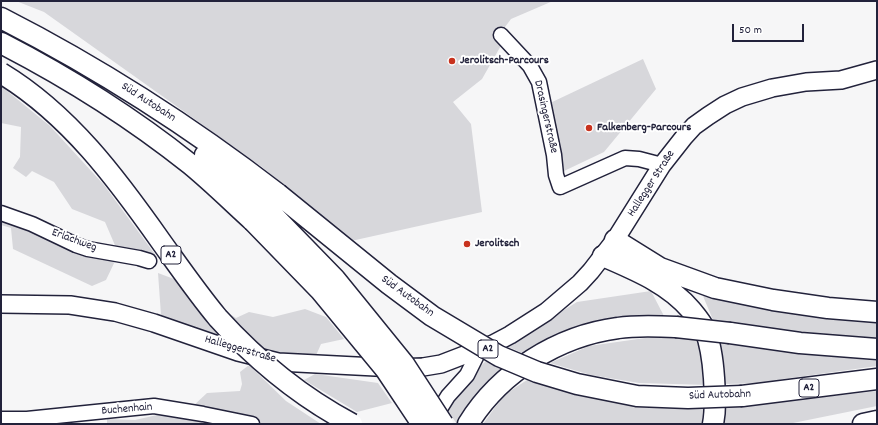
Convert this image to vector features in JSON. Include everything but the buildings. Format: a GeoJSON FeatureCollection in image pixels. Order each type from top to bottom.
{"type":"FeatureCollection","features":[{"type":"Feature","properties":{"kind":"highway","name":"Süd Autobahn"},"geometry":{"type":"LineString","coordinates":[[1,18],[94,69],[155,107],[239,164],[266,207],[389,284],[432,316],[499,356],[537,372],[577,384],[637,396],[688,398],[742,396],[877,379]]}},
{"type":"Feature","properties":{"kind":"highway","name":"A2"},"geometry":{"type":"LineString","coordinates":[[1,42],[99,100],[155,138],[190,165],[266,207],[335,279],[404,364],[443,424]]}},
{"type":"Feature","properties":{"kind":"highway","name":"A2"},"geometry":{"type":"LineString","coordinates":[[1,73],[62,120],[86,144],[143,216],[192,286],[239,341],[263,364],[289,385],[317,404],[352,424]]}},
{"type":"Feature","properties":{"kind":"highway","name":"A2"},"geometry":{"type":"LineString","coordinates":[[266,207],[320,290],[386,370],[422,424]]}},
{"type":"Feature","properties":{"kind":"highway"},"geometry":{"type":"LineString","coordinates":[[615,240],[660,268],[715,288],[773,300],[828,308],[877,312]]}},
{"type":"Feature","properties":{"kind":"highway"},"geometry":{"type":"LineString","coordinates":[[603,256],[648,276],[668,289],[685,303],[696,316],[705,330],[713,363],[715,401],[714,424]]}},
{"type":"Feature","properties":{"kind":"highway"},"geometry":{"type":"LineString","coordinates":[[468,424],[487,399],[503,383],[530,361],[567,342],[591,334],[619,328],[645,326],[676,327],[800,343],[877,349]]}},
{"type":"Feature","properties":{"kind":"highway"},"geometry":{"type":"LineString","coordinates":[[863,424],[877,421]]}},
{"type":"Feature","properties":{"kind":"main road","name":"Hallegger Straße"},"geometry":{"type":"LineString","coordinates":[[480,349],[510,335],[546,312],[580,283],[615,240],[662,165],[694,126],[725,105],[742,97],[772,88],[806,82],[841,80],[877,70]]}},
{"type":"Feature","properties":{"kind":"main road","name":"Halleggerstraße"},"geometry":{"type":"LineString","coordinates":[[1,304],[70,305],[115,312],[154,323],[238,352],[278,362],[372,367],[423,367],[441,364],[480,349]]}},
{"type":"Feature","properties":{"kind":"street","name":"Drasingerstraße"},"geometry":{"type":"LineString","coordinates":[[501,35],[530,66],[539,82],[554,155],[556,175],[560,187],[625,158],[639,159],[662,165]]}},
{"type":"Feature","properties":{"kind":"street","name":"Erlachweg"},"geometry":{"type":"LineString","coordinates":[[1,213],[32,224],[76,245],[88,249],[149,261]]}},
{"type":"Feature","properties":{"kind":"street"},"geometry":{"type":"LineString","coordinates":[[432,424],[435,416],[448,396],[467,375],[480,349]]}},
{"type":"Feature","properties":{"kind":"street","name":"Buchenhain"},"geometry":{"type":"LineString","coordinates":[[1,419],[27,419],[154,406],[252,424]]}},
{"type":"Feature","properties":{"kind":"shaded area"},"geometry":{"type":"Polygon","coordinates":[[[16,1],[553,1],[511,19],[502,31],[503,42],[482,79],[453,102],[471,124],[482,212],[351,241],[262,167],[44,12],[16,1]]]}},
{"type":"Feature","properties":{"kind":"shaded area","name":"Falkenberg-Parcours"},"geometry":{"type":"Polygon","coordinates":[[[643,59],[656,89],[604,152],[564,171],[548,104],[643,59]]]}},
{"type":"Feature","properties":{"kind":"shaded area"},"geometry":{"type":"Polygon","coordinates":[[[1,86],[50,126],[104,185],[157,257],[117,250],[105,222],[72,209],[54,182],[32,171],[26,177],[13,168],[20,157],[21,127],[1,123],[1,86]]]}},
{"type":"Feature","properties":{"kind":"shaded area"},"geometry":{"type":"Polygon","coordinates":[[[1,216],[117,257],[106,280],[92,286],[13,249],[11,228],[1,225],[1,216]]]}},
{"type":"Feature","properties":{"kind":"shaded area"},"geometry":{"type":"Polygon","coordinates":[[[158,273],[174,279],[236,318],[249,312],[273,317],[305,309],[326,317],[344,339],[321,344],[314,360],[227,343],[161,315],[158,273]]]}},
{"type":"Feature","properties":{"kind":"shaded area"},"geometry":{"type":"Polygon","coordinates":[[[651,291],[664,316],[599,322],[527,355],[506,346],[577,302],[651,291]]]}},
{"type":"Feature","properties":{"kind":"shaded area"},"geometry":{"type":"Polygon","coordinates":[[[703,296],[822,317],[877,320],[877,340],[803,335],[713,320],[703,296]]]}},
{"type":"Feature","properties":{"kind":"shaded area"},"geometry":{"type":"Polygon","coordinates":[[[673,334],[695,339],[706,359],[708,385],[639,383],[591,375],[550,363],[589,346],[673,334]]]}},
{"type":"Feature","properties":{"kind":"shaded area"},"geometry":{"type":"Polygon","coordinates":[[[717,342],[877,361],[877,366],[783,379],[767,383],[724,384],[717,342]]]}},
{"type":"Feature","properties":{"kind":"shaded area"},"geometry":{"type":"Polygon","coordinates":[[[486,361],[508,371],[461,424],[457,424],[444,406],[465,381],[486,361]]]}},
{"type":"Feature","properties":{"kind":"shaded area"},"geometry":{"type":"Polygon","coordinates":[[[249,365],[286,401],[321,424],[107,424],[107,419],[135,420],[192,407],[207,393],[240,391],[242,384],[240,372],[249,365]]]}},
{"type":"Feature","properties":{"kind":"shaded area"},"geometry":{"type":"Polygon","coordinates":[[[315,374],[378,383],[392,403],[357,412],[304,380],[315,374]]]}},
{"type":"Feature","properties":{"kind":"shaded area"},"geometry":{"type":"Polygon","coordinates":[[[527,380],[580,396],[637,406],[705,409],[704,424],[483,424],[504,395],[527,380]]]}},
{"type":"Feature","properties":{"kind":"shaded area"},"geometry":{"type":"Polygon","coordinates":[[[877,391],[877,406],[788,424],[725,424],[725,408],[877,391]]]}},
{"type":"Feature","properties":{"kind":"place","name":"Jerolitsch-Parcours"},"geometry":{"type":"Point","coordinates":[452,61]}},
{"type":"Feature","properties":{"kind":"place","name":"Falkenberg-Parcours"},"geometry":{"type":"Point","coordinates":[589,128]}},
{"type":"Feature","properties":{"kind":"place","name":"Jerolitsch"},"geometry":{"type":"Point","coordinates":[467,244]}}]}
